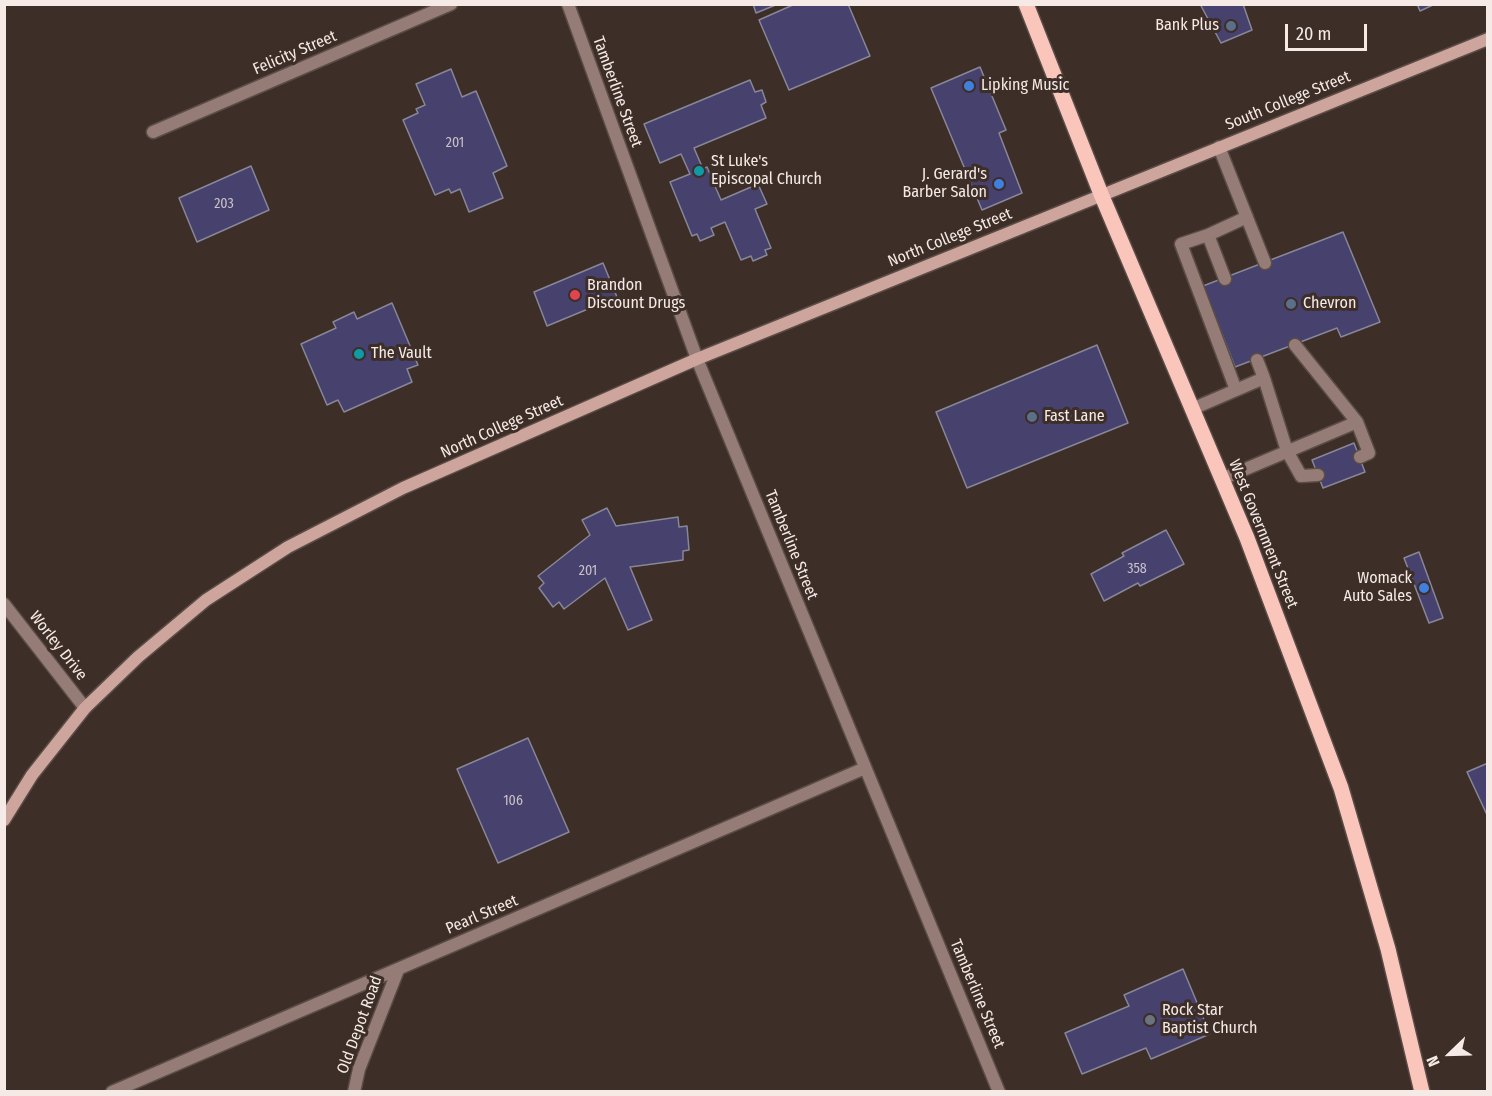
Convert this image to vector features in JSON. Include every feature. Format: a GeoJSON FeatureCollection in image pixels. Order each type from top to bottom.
{"type":"FeatureCollection","features":[{"type":"Feature","properties":{"kind":"main road","name":"West Government Street"},"geometry":{"type":"LineString","coordinates":[[1026,4],[1101,194],[1247,538],[1341,788],[1388,949],[1422,1092]]}},
{"type":"Feature","properties":{"kind":"main road","name":"South College Street"},"geometry":{"type":"LineString","coordinates":[[1101,194],[1488,39]]}},
{"type":"Feature","properties":{"kind":"main road","name":"North College Street"},"geometry":{"type":"LineString","coordinates":[[4,820],[32,775],[85,708],[138,657],[206,600],[288,547],[403,488],[697,358],[1101,194]]}},
{"type":"Feature","properties":{"kind":"street","name":"Felicity Street"},"geometry":{"type":"LineString","coordinates":[[153,132],[451,4]]}},
{"type":"Feature","properties":{"kind":"street","name":"Tamberline Street"},"geometry":{"type":"LineString","coordinates":[[568,4],[697,358],[999,1092]]}},
{"type":"Feature","properties":{"kind":"street"},"geometry":{"type":"LineString","coordinates":[[1219,147],[1265,263]]}},
{"type":"Feature","properties":{"kind":"street"},"geometry":{"type":"LineString","coordinates":[[1236,390],[1181,244],[1208,235],[1247,217]]}},
{"type":"Feature","properties":{"kind":"street"},"geometry":{"type":"LineString","coordinates":[[1208,235],[1225,279]]}},
{"type":"Feature","properties":{"kind":"street"},"geometry":{"type":"LineString","coordinates":[[1295,345],[1357,422],[1369,453],[1360,457]]}},
{"type":"Feature","properties":{"kind":"street"},"geometry":{"type":"LineString","coordinates":[[1257,360],[1287,451],[1301,476],[1318,475]]}},
{"type":"Feature","properties":{"kind":"street"},"geometry":{"type":"LineString","coordinates":[[1192,409],[1264,378]]}},
{"type":"Feature","properties":{"kind":"street"},"geometry":{"type":"LineString","coordinates":[[1222,479],[1357,422]]}},
{"type":"Feature","properties":{"kind":"street","name":"Worley Drive"},"geometry":{"type":"LineString","coordinates":[[4,604],[85,708]]}},
{"type":"Feature","properties":{"kind":"street","name":"Pearl Street"},"geometry":{"type":"LineString","coordinates":[[112,1092],[865,768]]}},
{"type":"Feature","properties":{"kind":"street","name":"Old Depot Road"},"geometry":{"type":"LineString","coordinates":[[354,1092],[359,1069],[398,970]]}},
{"type":"Feature","properties":{"kind":"building"},"geometry":{"type":"Polygon","coordinates":[[[753,4],[778,4],[756,13],[753,4]]]}},
{"type":"Feature","properties":{"kind":"building"},"geometry":{"type":"Polygon","coordinates":[[[795,4],[848,4],[870,56],[789,90],[759,20],[795,4]]]}},
{"type":"Feature","properties":{"kind":"building","name":"Bank Plus"},"geometry":{"type":"Polygon","coordinates":[[[1200,4],[1243,4],[1252,30],[1221,43],[1200,4]]]}},
{"type":"Feature","properties":{"kind":"building"},"geometry":{"type":"Polygon","coordinates":[[[1417,4],[1435,4],[1420,11],[1417,4]]]}},
{"type":"Feature","properties":{"kind":"building"},"geometry":{"type":"Polygon","coordinates":[[[980,67],[1006,130],[999,133],[1022,193],[982,210],[931,88],[980,67]]]}},
{"type":"Feature","properties":{"kind":"building"},"geometry":{"type":"Polygon","coordinates":[[[451,69],[462,97],[476,91],[507,166],[493,173],[503,198],[469,212],[460,189],[451,193],[449,189],[435,195],[403,120],[418,113],[416,109],[425,105],[416,84],[451,69]]]}},
{"type":"Feature","properties":{"kind":"building","name":"St Luke's Episcopal Church"},"geometry":{"type":"Polygon","coordinates":[[[750,80],[755,92],[762,90],[766,102],[761,105],[766,118],[694,148],[703,169],[707,167],[721,200],[758,184],[767,204],[755,209],[771,248],[765,250],[767,255],[753,261],[751,256],[741,260],[725,222],[711,228],[714,235],[700,241],[697,234],[692,236],[670,182],[690,174],[681,154],[660,163],[644,124],[750,80]]]}},
{"type":"Feature","properties":{"kind":"building"},"geometry":{"type":"Polygon","coordinates":[[[251,166],[269,210],[197,242],[179,198],[251,166]]]}},
{"type":"Feature","properties":{"kind":"building","name":"Chevron"},"geometry":{"type":"Polygon","coordinates":[[[1343,232],[1380,322],[1341,337],[1337,328],[1235,367],[1203,286],[1343,232]]]}},
{"type":"Feature","properties":{"kind":"building","name":"Brandon Discount Drugs"},"geometry":{"type":"Polygon","coordinates":[[[603,263],[617,297],[547,326],[534,292],[603,263]]]}},
{"type":"Feature","properties":{"kind":"building","name":"The Vault"},"geometry":{"type":"Polygon","coordinates":[[[392,303],[418,365],[407,369],[412,382],[344,412],[338,400],[327,405],[301,344],[336,328],[333,322],[354,312],[357,319],[392,303]]]}},
{"type":"Feature","properties":{"kind":"building","name":"Fast Lane"},"geometry":{"type":"Polygon","coordinates":[[[1097,345],[1128,423],[967,488],[936,412],[1097,345]]]}},
{"type":"Feature","properties":{"kind":"building"},"geometry":{"type":"Polygon","coordinates":[[[1354,443],[1365,472],[1323,488],[1312,460],[1354,443]]]}},
{"type":"Feature","properties":{"kind":"building"},"geometry":{"type":"Polygon","coordinates":[[[607,508],[616,526],[678,517],[679,527],[687,526],[689,550],[683,551],[683,560],[630,567],[652,620],[628,630],[605,578],[564,609],[559,602],[553,607],[539,588],[544,583],[538,576],[590,535],[582,520],[607,508]]]}},
{"type":"Feature","properties":{"kind":"building"},"geometry":{"type":"Polygon","coordinates":[[[1166,530],[1184,564],[1140,586],[1138,583],[1104,601],[1091,574],[1124,556],[1122,553],[1166,530]]]}},
{"type":"Feature","properties":{"kind":"building","name":"Womack Auto Sales"},"geometry":{"type":"Polygon","coordinates":[[[1419,552],[1443,618],[1429,623],[1404,558],[1419,552]]]}},
{"type":"Feature","properties":{"kind":"building"},"geometry":{"type":"Polygon","coordinates":[[[528,738],[569,832],[498,863],[457,769],[528,738]]]}},
{"type":"Feature","properties":{"kind":"building"},"geometry":{"type":"Polygon","coordinates":[[[1488,763],[1488,817],[1467,772],[1488,763]]]}},
{"type":"Feature","properties":{"kind":"building","name":"Rock Star Baptist Church"},"geometry":{"type":"Polygon","coordinates":[[[1183,969],[1210,1034],[1151,1059],[1146,1048],[1082,1074],[1065,1033],[1129,1006],[1124,995],[1183,969]]]}},
{"type":"Feature","properties":{"kind":"place","name":"Bank Plus"},"geometry":{"type":"Point","coordinates":[1231,26]}},
{"type":"Feature","properties":{"kind":"place","name":"Lipking Music"},"geometry":{"type":"Point","coordinates":[969,86]}},
{"type":"Feature","properties":{"kind":"place","name":"St Luke's Episcopal Church"},"geometry":{"type":"Point","coordinates":[699,171]}},
{"type":"Feature","properties":{"kind":"place","name":"J. Gerard's Barber Salon"},"geometry":{"type":"Point","coordinates":[999,184]}},
{"type":"Feature","properties":{"kind":"place","name":"Brandon Discount Drugs"},"geometry":{"type":"Point","coordinates":[575,295]}},
{"type":"Feature","properties":{"kind":"place","name":"Chevron"},"geometry":{"type":"Point","coordinates":[1291,304]}},
{"type":"Feature","properties":{"kind":"place","name":"The Vault"},"geometry":{"type":"Point","coordinates":[359,354]}},
{"type":"Feature","properties":{"kind":"place","name":"Fast Lane"},"geometry":{"type":"Point","coordinates":[1032,417]}},
{"type":"Feature","properties":{"kind":"place","name":"Womack Auto Sales"},"geometry":{"type":"Point","coordinates":[1424,588]}},
{"type":"Feature","properties":{"kind":"place","name":"Rock Star Baptist Church"},"geometry":{"type":"Point","coordinates":[1150,1020]}}]}
